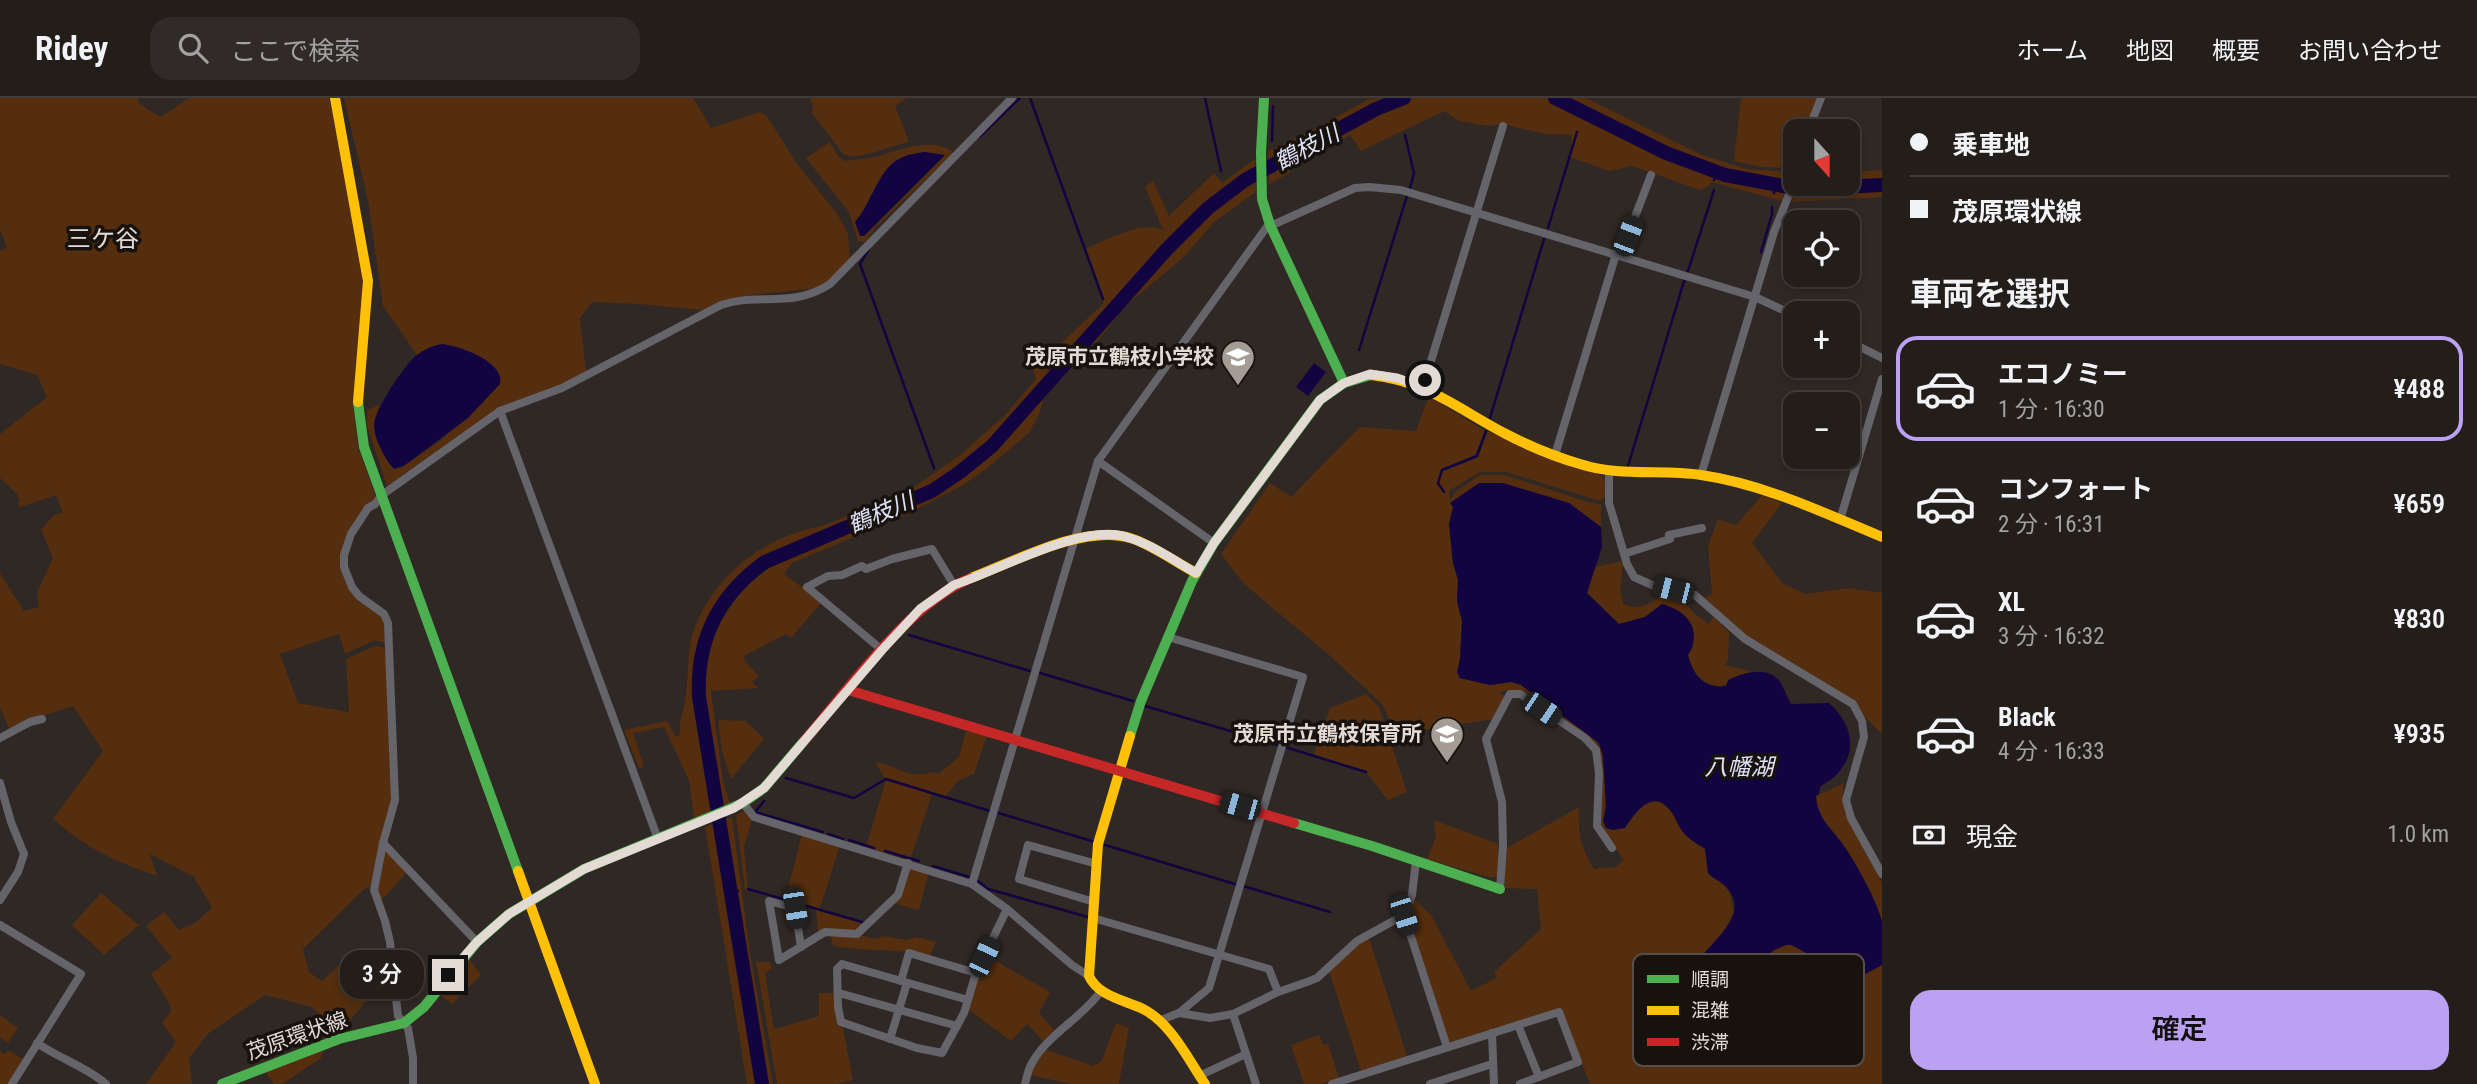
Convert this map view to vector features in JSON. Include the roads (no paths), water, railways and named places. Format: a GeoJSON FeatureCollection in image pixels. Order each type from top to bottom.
{"type":"FeatureCollection","features":[{"type":"Feature","properties":{"kind":"street"},"geometry":{"type":"LineString","coordinates":[[335,98],[368,281],[358,415],[363,447],[594,1084]]}},
{"type":"Feature","properties":{"kind":"street"},"geometry":{"type":"LineString","coordinates":[[412,1084],[413,1058],[408,1028],[398,1016],[385,921],[374,890],[396,785],[388,623],[384,614],[359,596],[344,567],[344,555],[354,527],[382,495],[500,411],[562,388],[721,305],[747,299],[776,301],[818,292],[830,284],[1012,98]]}},
{"type":"Feature","properties":{"kind":"street"},"geometry":{"type":"LineString","coordinates":[[1264,98],[1262,199],[1270,225],[1344,383]]}},
{"type":"Feature","properties":{"kind":"street"},"geometry":{"type":"LineString","coordinates":[[1813,119],[1821,98]]}},
{"type":"Feature","properties":{"kind":"street"},"geometry":{"type":"LineString","coordinates":[[1423,387],[1503,126]]}},
{"type":"Feature","properties":{"kind":"street"},"geometry":{"type":"LineString","coordinates":[[1555,455],[1618,255],[1651,175]]}},
{"type":"Feature","properties":{"kind":"street"},"geometry":{"type":"LineString","coordinates":[[972,884],[1098,461],[1270,225],[1355,188],[1411,192],[1755,297],[1783,310]]}},
{"type":"Feature","properties":{"kind":"street"},"geometry":{"type":"LineString","coordinates":[[1701,475],[1774,232],[1789,196]]}},
{"type":"Feature","properties":{"kind":"street"},"geometry":{"type":"LineString","coordinates":[[1860,347],[1882,358]]}},
{"type":"Feature","properties":{"kind":"street"},"geometry":{"type":"LineString","coordinates":[[1246,1055],[1202,1080],[1161,1020],[1093,985],[1089,976],[1098,844],[1141,701],[1196,573],[1214,543],[1320,400],[1344,383],[1370,374],[1397,378],[1423,387],[1496,429],[1555,455],[1609,472],[1701,475],[1782,496],[1882,537]]}},
{"type":"Feature","properties":{"kind":"street"},"geometry":{"type":"LineString","coordinates":[[1840,520],[1882,379]]}},
{"type":"Feature","properties":{"kind":"street"},"geometry":{"type":"LineString","coordinates":[[500,411],[658,839]]}},
{"type":"Feature","properties":{"kind":"street"},"geometry":{"type":"LineString","coordinates":[[1098,461],[1214,543]]}},
{"type":"Feature","properties":{"kind":"street"},"geometry":{"type":"LineString","coordinates":[[1609,472],[1609,503],[1624,554],[1634,577],[1695,595],[1745,639],[1853,704],[1862,721],[1864,737],[1846,800],[1851,818],[1882,874]]}},
{"type":"Feature","properties":{"kind":"street"},"geometry":{"type":"LineString","coordinates":[[1624,554],[1670,539],[1669,535],[1702,528]]}},
{"type":"Feature","properties":{"kind":"street","name":"茂原環状線"},"geometry":{"type":"LineString","coordinates":[[222,1084],[339,1039],[404,1023],[424,1007],[477,942],[509,914],[584,869],[738,806],[764,788],[920,609],[954,585],[1075,538],[1104,534],[1131,538],[1196,573]]}},
{"type":"Feature","properties":{"kind":"street"},"geometry":{"type":"LineString","coordinates":[[882,650],[807,587],[828,576],[842,575],[862,566],[866,569],[932,549],[954,585]]}},
{"type":"Feature","properties":{"kind":"street"},"geometry":{"type":"LineString","coordinates":[[1161,1020],[1179,1013],[1209,988],[1303,677],[1168,637]]}},
{"type":"Feature","properties":{"kind":"street"},"geometry":{"type":"LineString","coordinates":[[848,690],[1262,813],[1500,888],[1502,802],[1486,739],[1510,694],[1520,694],[1585,738],[1595,750],[1599,774],[1597,826],[1612,848]]}},
{"type":"Feature","properties":{"kind":"street"},"geometry":{"type":"LineString","coordinates":[[0,738],[30,722],[42,719]]}},
{"type":"Feature","properties":{"kind":"street"},"geometry":{"type":"LineString","coordinates":[[0,783],[3,804],[24,854],[18,872],[0,900]]}},
{"type":"Feature","properties":{"kind":"street"},"geometry":{"type":"LineString","coordinates":[[738,806],[754,817],[972,884],[1089,976]]}},
{"type":"Feature","properties":{"kind":"street"},"geometry":{"type":"LineString","coordinates":[[383,843],[477,942]]}},
{"type":"Feature","properties":{"kind":"street"},"geometry":{"type":"LineString","coordinates":[[1094,902],[1018,879],[1028,845],[1097,864]]}},
{"type":"Feature","properties":{"kind":"street"},"geometry":{"type":"LineString","coordinates":[[1179,1013],[1210,1018],[1233,1014],[1278,992],[1317,978],[1357,941],[1404,915],[1412,895],[1416,861]]}},
{"type":"Feature","properties":{"kind":"street"},"geometry":{"type":"LineString","coordinates":[[801,947],[795,908],[769,901],[779,960],[801,947],[825,932],[858,934],[898,895],[908,863]]}},
{"type":"Feature","properties":{"kind":"street"},"geometry":{"type":"LineString","coordinates":[[968,1000],[842,964],[837,969],[841,1022],[918,1048],[942,1053],[957,1026],[968,1000],[976,973],[1007,909]]}},
{"type":"Feature","properties":{"kind":"street"},"geometry":{"type":"LineString","coordinates":[[1404,915],[1447,1047]]}},
{"type":"Feature","properties":{"kind":"street"},"geometry":{"type":"LineString","coordinates":[[1093,918],[1269,969],[1278,992]]}},
{"type":"Feature","properties":{"kind":"street"},"geometry":{"type":"LineString","coordinates":[[0,925],[81,974],[12,1084]]}},
{"type":"Feature","properties":{"kind":"street"},"geometry":{"type":"LineString","coordinates":[[890,1039],[909,953],[976,973]]}},
{"type":"Feature","properties":{"kind":"street"},"geometry":{"type":"LineString","coordinates":[[1025,1084],[1031,1064],[1044,1046],[1091,1005],[1101,991]]}},
{"type":"Feature","properties":{"kind":"street"},"geometry":{"type":"LineString","coordinates":[[839,993],[957,1026]]}},
{"type":"Feature","properties":{"kind":"street"},"geometry":{"type":"LineString","coordinates":[[1332,1084],[1559,1012],[1578,1062],[1520,1084]]}},
{"type":"Feature","properties":{"kind":"street"},"geometry":{"type":"LineString","coordinates":[[1233,1014],[1256,1084]]}},
{"type":"Feature","properties":{"kind":"street"},"geometry":{"type":"LineString","coordinates":[[1518,1025],[1539,1077]]}},
{"type":"Feature","properties":{"kind":"street"},"geometry":{"type":"LineString","coordinates":[[1492,1033],[1494,1084]]}},
{"type":"Feature","properties":{"kind":"street"},"geometry":{"type":"LineString","coordinates":[[37,1043],[50,1052],[71,1060],[106,1084]]}},
{"type":"Feature","properties":{"kind":"street"},"geometry":{"type":"LineString","coordinates":[[1430,1084],[1492,1065]]}},
{"type":"Feature","properties":{"kind":"water"},"geometry":{"type":"Polygon","coordinates":[[[925,152],[945,155],[864,236],[860,236],[855,222],[887,169],[903,157],[925,152]]]}},
{"type":"Feature","properties":{"kind":"water"},"geometry":{"type":"Polygon","coordinates":[[[442,344],[470,352],[489,362],[500,376],[500,384],[468,418],[405,465],[394,469],[378,442],[374,430],[375,418],[391,388],[412,360],[426,349],[442,344]]]}},
{"type":"Feature","properties":{"kind":"water"},"geometry":{"type":"Polygon","coordinates":[[[1314,363],[1326,372],[1308,396],[1296,387],[1314,363]]]}},
{"type":"Feature","properties":{"kind":"water","name":"八幡湖"},"geometry":{"type":"Polygon","coordinates":[[[1479,483],[1503,483],[1569,503],[1601,527],[1602,547],[1587,593],[1619,624],[1645,617],[1662,604],[1671,607],[1690,623],[1694,637],[1688,655],[1696,674],[1706,683],[1726,686],[1728,680],[1734,677],[1763,672],[1776,677],[1791,704],[1829,703],[1837,711],[1850,736],[1849,755],[1836,775],[1820,787],[1816,796],[1817,803],[1825,821],[1859,870],[1879,912],[1882,921],[1882,965],[1864,975],[1864,954],[1808,954],[1792,945],[1786,945],[1769,954],[1704,954],[1725,930],[1734,909],[1733,898],[1726,887],[1708,873],[1705,849],[1685,835],[1668,808],[1655,801],[1643,806],[1625,828],[1606,828],[1603,821],[1606,807],[1603,756],[1599,743],[1521,685],[1511,682],[1490,685],[1460,678],[1457,672],[1462,621],[1457,601],[1458,580],[1453,563],[1449,524],[1453,507],[1450,503],[1479,483]]]}},
{"type":"Feature","properties":{"kind":"waterway"},"geometry":{"type":"LineString","coordinates":[[979,137],[1020,98]]}},
{"type":"Feature","properties":{"kind":"waterway"},"geometry":{"type":"LineString","coordinates":[[1030,98],[1103,299]]}},
{"type":"Feature","properties":{"kind":"waterway"},"geometry":{"type":"LineString","coordinates":[[1205,98],[1221,171]]}},
{"type":"Feature","properties":{"kind":"waterway","name":"鶴枝川"},"geometry":{"type":"LineString","coordinates":[[762,1084],[699,697],[699,676],[706,638],[723,604],[735,589],[765,562],[932,491],[960,472],[992,446],[1167,249],[1208,208],[1245,180],[1376,109],[1404,98]]}},
{"type":"Feature","properties":{"kind":"waterway","name":"鶴枝川"},"geometry":{"type":"LineString","coordinates":[[1555,98],[1666,153],[1725,175],[1799,189],[1882,185]]}},
{"type":"Feature","properties":{"kind":"waterway"},"geometry":{"type":"LineString","coordinates":[[1272,141],[1273,106]]}},
{"type":"Feature","properties":{"kind":"waterway","name":"鶴枝川"},"geometry":{"type":"LineString","coordinates":[[1583,117],[1586,112]]}},
{"type":"Feature","properties":{"kind":"waterway"},"geometry":{"type":"LineString","coordinates":[[1548,228],[1577,132]]}},
{"type":"Feature","properties":{"kind":"waterway"},"geometry":{"type":"LineString","coordinates":[[1405,135],[1414,173],[1410,188]]}},
{"type":"Feature","properties":{"kind":"waterway"},"geometry":{"type":"LineString","coordinates":[[1275,150],[1280,161]]}},
{"type":"Feature","properties":{"kind":"waterway"},"geometry":{"type":"LineString","coordinates":[[1714,180],[1717,172]]}},
{"type":"Feature","properties":{"kind":"waterway"},"geometry":{"type":"LineString","coordinates":[[1774,185],[1774,193]]}},
{"type":"Feature","properties":{"kind":"waterway"},"geometry":{"type":"LineString","coordinates":[[1687,274],[1714,190]]}},
{"type":"Feature","properties":{"kind":"waterway"},"geometry":{"type":"LineString","coordinates":[[1359,350],[1407,196]]}},
{"type":"Feature","properties":{"kind":"waterway"},"geometry":{"type":"LineString","coordinates":[[1761,252],[1772,207]]}},
{"type":"Feature","properties":{"kind":"waterway"},"geometry":{"type":"LineString","coordinates":[[1490,418],[1544,239]]}},
{"type":"Feature","properties":{"kind":"waterway"},"geometry":{"type":"LineString","coordinates":[[869,249],[860,264],[934,468]]}},
{"type":"Feature","properties":{"kind":"waterway"},"geometry":{"type":"LineString","coordinates":[[1628,466],[1685,278]]}},
{"type":"Feature","properties":{"kind":"waterway"},"geometry":{"type":"LineString","coordinates":[[1444,492],[1438,483],[1442,470],[1477,456],[1486,431]]}},
{"type":"Feature","properties":{"kind":"waterway"},"geometry":{"type":"LineString","coordinates":[[909,635],[1030,671]]}},
{"type":"Feature","properties":{"kind":"waterway"},"geometry":{"type":"LineString","coordinates":[[1037,672],[1133,701]]}},
{"type":"Feature","properties":{"kind":"waterway"},"geometry":{"type":"LineString","coordinates":[[1145,706],[1278,745]]}},
{"type":"Feature","properties":{"kind":"waterway"},"geometry":{"type":"LineString","coordinates":[[1285,747],[1366,772]]}},
{"type":"Feature","properties":{"kind":"waterway"},"geometry":{"type":"LineString","coordinates":[[786,778],[854,798],[886,779],[990,811]]}},
{"type":"Feature","properties":{"kind":"waterway"},"geometry":{"type":"LineString","coordinates":[[764,801],[755,812],[823,832]]}},
{"type":"Feature","properties":{"kind":"waterway"},"geometry":{"type":"LineString","coordinates":[[995,812],[1095,842]]}},
{"type":"Feature","properties":{"kind":"waterway"},"geometry":{"type":"LineString","coordinates":[[828,834],[843,839]]}},
{"type":"Feature","properties":{"kind":"waterway"},"geometry":{"type":"LineString","coordinates":[[849,840],[874,848]]}},
{"type":"Feature","properties":{"kind":"waterway"},"geometry":{"type":"LineString","coordinates":[[1105,845],[1238,885]]}},
{"type":"Feature","properties":{"kind":"waterway"},"geometry":{"type":"LineString","coordinates":[[885,851],[919,861]]}},
{"type":"Feature","properties":{"kind":"waterway"},"geometry":{"type":"LineString","coordinates":[[933,866],[969,877]]}},
{"type":"Feature","properties":{"kind":"waterway"},"geometry":{"type":"LineString","coordinates":[[978,881],[988,889],[1088,917]]}},
{"type":"Feature","properties":{"kind":"waterway"},"geometry":{"type":"LineString","coordinates":[[1243,886],[1330,912]]}},
{"type":"Feature","properties":{"kind":"waterway"},"geometry":{"type":"LineString","coordinates":[[748,889],[862,922]]}},
{"type":"Feature","properties":{"kind":"waterway","name":"鶴枝川"},"geometry":{"type":"LineString","coordinates":[[730,893],[738,891]]}},
{"type":"Feature","properties":{"kind":"place","name":"茂原市立鶴枝小学校"},"geometry":{"type":"Point","coordinates":[1238,387]}},
{"type":"Feature","properties":{"kind":"place","name":"茂原市立鶴枝保育所"},"geometry":{"type":"Point","coordinates":[1447,764]}},
{"type":"Feature","properties":{"kind":"district","name":"三ケ谷"},"geometry":{"type":"Point","coordinates":[103,239]}}]}
